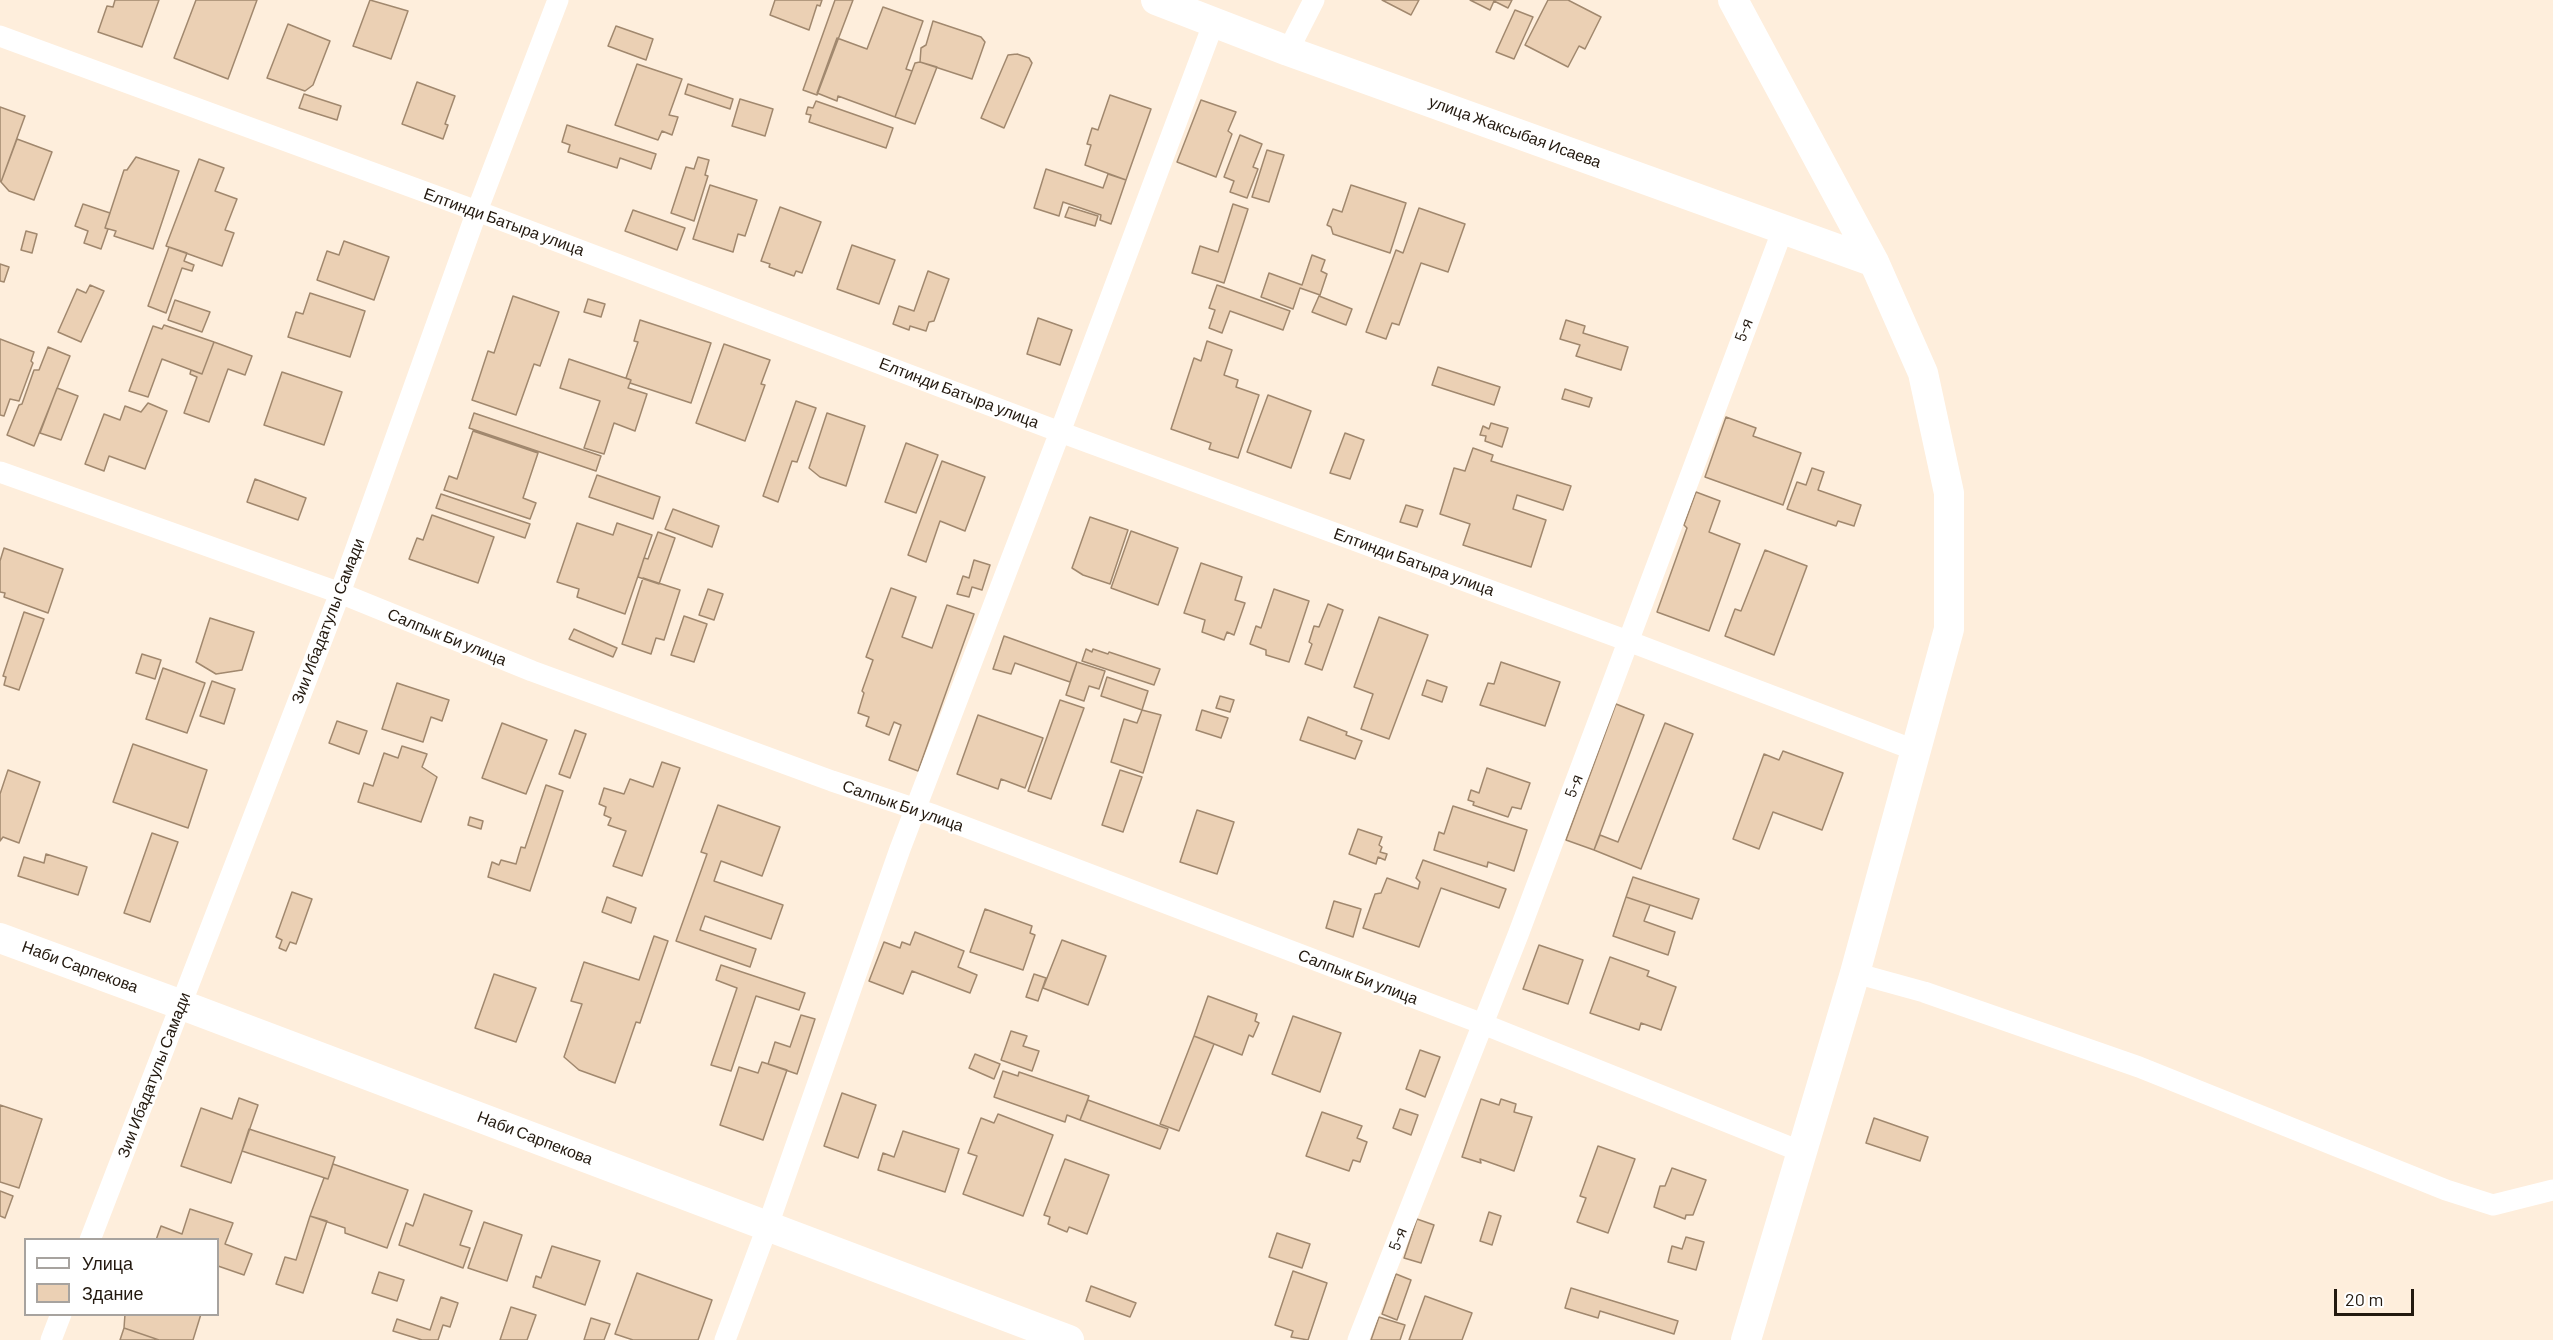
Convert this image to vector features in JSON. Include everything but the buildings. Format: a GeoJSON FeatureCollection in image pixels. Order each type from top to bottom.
{"type":"FeatureCollection","features":[{"type":"Feature","properties":{"kind":"street","name":"Зии Ибадатулы Самади"},"geometry":{"type":"LineString","coordinates":[[90,1238],[340,592],[477,211],[558,0]]}},
{"type":"Feature","properties":{"kind":"street","name":"улица Жаксыбая Исаева"},"geometry":{"type":"LineString","coordinates":[[1156,0],[1288,51],[1874,262]]}},
{"type":"Feature","properties":{"kind":"street"},"geometry":{"type":"LineString","coordinates":[[1288,51],[1314,0]]}},
{"type":"Feature","properties":{"kind":"street"},"geometry":{"type":"LineString","coordinates":[[1733,0],[1874,262],[1923,373],[1949,493],[1949,629],[1855,973],[1746,1340]]}},
{"type":"Feature","properties":{"kind":"street"},"geometry":{"type":"LineString","coordinates":[[725,1340],[768,1225],[915,808],[1060,432],[1214,22]]}},
{"type":"Feature","properties":{"kind":"street","name":"Елтинди Батыра улица"},"geometry":{"type":"LineString","coordinates":[[0,36],[477,211],[1060,432],[1629,641],[1917,751]]}},
{"type":"Feature","properties":{"kind":"street","name":"5-я"},"geometry":{"type":"LineString","coordinates":[[1358,1340],[1483,1024],[1783,229]]}},
{"type":"Feature","properties":{"kind":"street","name":"Салпык Би улица"},"geometry":{"type":"LineString","coordinates":[[0,472],[340,592],[532,672],[832,781],[915,808],[1483,1024],[1802,1152]]}},
{"type":"Feature","properties":{"kind":"street","name":"Наби Сарпекова"},"geometry":{"type":"LineString","coordinates":[[0,938],[1069,1340]]}},
{"type":"Feature","properties":{"kind":"street"},"geometry":{"type":"LineString","coordinates":[[1855,973],[1924,992],[2139,1067],[2446,1190],[2493,1205],[2553,1190]]}},
{"type":"Feature","properties":{"kind":"street"},"geometry":{"type":"LineString","coordinates":[[51,1340],[60,1316]]}}]}
